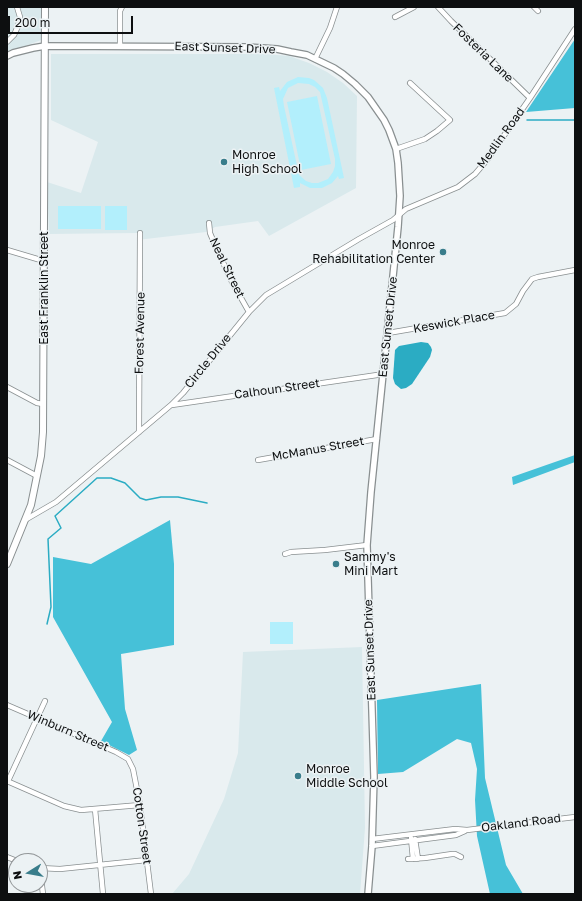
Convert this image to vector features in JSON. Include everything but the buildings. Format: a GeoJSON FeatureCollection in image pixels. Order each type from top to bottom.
{"type":"FeatureCollection","features":[{"type":"Feature","properties":{"kind":"main road","name":"East Franklin Street"},"geometry":{"type":"LineString","coordinates":[[7,564],[31,505],[37,476],[43,432],[45,7]]}},
{"type":"Feature","properties":{"kind":"street"},"geometry":{"type":"LineString","coordinates":[[7,42],[14,35],[18,26],[20,17],[17,7]]}},
{"type":"Feature","properties":{"kind":"street"},"geometry":{"type":"LineString","coordinates":[[120,46],[120,11],[122,7]]}},
{"type":"Feature","properties":{"kind":"street"},"geometry":{"type":"LineString","coordinates":[[316,59],[330,28],[337,7]]}},
{"type":"Feature","properties":{"kind":"street"},"geometry":{"type":"LineString","coordinates":[[395,17],[414,7]]}},
{"type":"Feature","properties":{"kind":"street","name":"Fosteria Lane"},"geometry":{"type":"LineString","coordinates":[[438,7],[530,98]]}},
{"type":"Feature","properties":{"kind":"street"},"geometry":{"type":"LineString","coordinates":[[534,7],[538,11]]}},
{"type":"Feature","properties":{"kind":"street","name":"Medlin Road"},"geometry":{"type":"LineString","coordinates":[[400,215],[406,209],[458,187],[475,174],[487,160],[530,98],[575,29]]}},
{"type":"Feature","properties":{"kind":"street","name":"East Sunset Drive"},"geometry":{"type":"LineString","coordinates":[[7,56],[45,46],[247,47],[276,49],[308,55],[334,68],[355,84],[368,97],[384,120],[396,149],[400,175],[400,215],[367,545],[374,777],[372,842],[368,894]]}},
{"type":"Feature","properties":{"kind":"street"},"geometry":{"type":"LineString","coordinates":[[396,149],[425,139],[450,120],[410,83]]}},
{"type":"Feature","properties":{"kind":"street","name":"Circle Drive"},"geometry":{"type":"LineString","coordinates":[[25,520],[56,502],[171,405],[183,393],[249,312],[266,295],[400,215]]}},
{"type":"Feature","properties":{"kind":"street","name":"Neal Street"},"geometry":{"type":"LineString","coordinates":[[209,223],[210,233],[215,245],[231,280],[249,312]]}},
{"type":"Feature","properties":{"kind":"street","name":"Forest Avenue"},"geometry":{"type":"LineString","coordinates":[[140,233],[140,432]]}},
{"type":"Feature","properties":{"kind":"street"},"geometry":{"type":"LineString","coordinates":[[7,250],[44,261]]}},
{"type":"Feature","properties":{"kind":"street","name":"Keswick Place"},"geometry":{"type":"LineString","coordinates":[[388,333],[505,313],[516,304],[532,279],[575,270]]}},
{"type":"Feature","properties":{"kind":"street","name":"Calhoun Street"},"geometry":{"type":"LineString","coordinates":[[171,405],[384,374]]}},
{"type":"Feature","properties":{"kind":"street"},"geometry":{"type":"LineString","coordinates":[[7,387],[37,403],[43,404]]}},
{"type":"Feature","properties":{"kind":"street","name":"McManus Street"},"geometry":{"type":"LineString","coordinates":[[258,460],[377,439]]}},
{"type":"Feature","properties":{"kind":"street"},"geometry":{"type":"LineString","coordinates":[[7,460],[37,476]]}},
{"type":"Feature","properties":{"kind":"street"},"geometry":{"type":"LineString","coordinates":[[285,554],[291,552],[367,545]]}},
{"type":"Feature","properties":{"kind":"street"},"geometry":{"type":"LineString","coordinates":[[7,547],[13,550]]}},
{"type":"Feature","properties":{"kind":"street"},"geometry":{"type":"LineString","coordinates":[[44,701],[8,781],[64,806],[80,810],[140,805]]}},
{"type":"Feature","properties":{"kind":"street","name":"Winburn Street"},"geometry":{"type":"LineString","coordinates":[[7,705],[102,746],[128,759]]}},
{"type":"Feature","properties":{"kind":"street","name":"Cotton Street"},"geometry":{"type":"LineString","coordinates":[[128,759],[133,769],[140,805],[151,894]]}},
{"type":"Feature","properties":{"kind":"street"},"geometry":{"type":"LineString","coordinates":[[95,809],[103,894]]}},
{"type":"Feature","properties":{"kind":"street","name":"Oakland Road"},"geometry":{"type":"LineString","coordinates":[[372,842],[412,834],[455,829],[466,830],[575,817]]}},
{"type":"Feature","properties":{"kind":"street","name":"Oakland Road"},"geometry":{"type":"LineString","coordinates":[[372,842],[411,841],[456,835],[466,830]]}},
{"type":"Feature","properties":{"kind":"street"},"geometry":{"type":"LineString","coordinates":[[412,834],[416,840],[418,858]]}},
{"type":"Feature","properties":{"kind":"street"},"geometry":{"type":"LineString","coordinates":[[412,834],[410,859],[452,854],[461,857]]}},
{"type":"Feature","properties":{"kind":"street"},"geometry":{"type":"LineString","coordinates":[[48,869],[147,860]]}},
{"type":"Feature","properties":{"kind":"shaded area"},"geometry":{"type":"Polygon","coordinates":[[[7,7],[41,7],[41,40],[7,53],[7,7]]]}},
{"type":"Feature","properties":{"kind":"shaded area"},"geometry":{"type":"Polygon","coordinates":[[[575,39],[575,108],[526,112],[575,39]]]}},
{"type":"Feature","properties":{"kind":"shaded area","name":"Monroe High School"},"geometry":{"type":"Polygon","coordinates":[[[51,54],[265,54],[289,56],[309,63],[327,72],[343,83],[357,96],[356,188],[269,236],[258,221],[215,227],[206,232],[137,240],[137,233],[49,234],[47,182],[81,193],[98,142],[51,120],[51,54]]]}},
{"type":"Feature","properties":{"kind":"shaded area"},"geometry":{"type":"Polygon","coordinates":[[[298,77],[309,78],[314,80],[323,88],[327,98],[344,178],[339,179],[338,176],[332,183],[322,188],[310,188],[300,183],[300,187],[294,188],[274,88],[279,87],[280,91],[287,82],[298,77]],[[298,83],[288,88],[283,99],[299,175],[306,181],[318,183],[328,179],[333,172],[335,159],[320,92],[309,84],[298,83]]]}},
{"type":"Feature","properties":{"kind":"shaded area"},"geometry":{"type":"Polygon","coordinates":[[[317,96],[331,164],[301,170],[287,102],[317,96]]]}},
{"type":"Feature","properties":{"kind":"shaded area"},"geometry":{"type":"Polygon","coordinates":[[[58,206],[101,206],[101,229],[58,229],[58,206]]]}},
{"type":"Feature","properties":{"kind":"shaded area"},"geometry":{"type":"Polygon","coordinates":[[[105,206],[127,206],[127,230],[105,230],[105,206]]]}},
{"type":"Feature","properties":{"kind":"shaded area"},"geometry":{"type":"Polygon","coordinates":[[[421,342],[428,343],[431,347],[432,350],[430,357],[412,384],[401,389],[395,384],[393,378],[395,350],[399,346],[421,342]]]}},
{"type":"Feature","properties":{"kind":"shaded area"},"geometry":{"type":"Polygon","coordinates":[[[575,455],[575,462],[513,485],[512,477],[575,455]]]}},
{"type":"Feature","properties":{"kind":"shaded area"},"geometry":{"type":"Polygon","coordinates":[[[170,520],[174,564],[174,645],[121,654],[125,709],[137,750],[129,755],[101,741],[112,722],[53,617],[53,557],[91,564],[170,520]]]}},
{"type":"Feature","properties":{"kind":"shaded area"},"geometry":{"type":"Polygon","coordinates":[[[270,622],[293,622],[293,644],[270,644],[270,622]]]}},
{"type":"Feature","properties":{"kind":"shaded area","name":"Monroe Middle School"},"geometry":{"type":"Polygon","coordinates":[[[362,647],[365,828],[360,894],[172,894],[189,874],[224,799],[238,753],[243,652],[362,647]]]}},
{"type":"Feature","properties":{"kind":"shaded area"},"geometry":{"type":"Polygon","coordinates":[[[481,684],[485,778],[506,865],[523,894],[490,894],[477,836],[475,800],[477,769],[471,743],[457,739],[403,772],[378,774],[377,700],[481,684]]]}},
{"type":"Feature","properties":{"kind":"waterway"},"geometry":{"type":"LineString","coordinates":[[527,120],[575,120]]}},
{"type":"Feature","properties":{"kind":"waterway"},"geometry":{"type":"LineString","coordinates":[[47,624],[51,607],[48,539],[61,528],[55,516],[97,478],[111,478],[125,483],[140,498],[146,500],[161,497],[178,497],[207,503]]}},
{"type":"Feature","properties":{"kind":"place","name":"Monroe High School"},"geometry":{"type":"Point","coordinates":[224,162]}},
{"type":"Feature","properties":{"kind":"place","name":"Monroe Rehabilitation Center"},"geometry":{"type":"Point","coordinates":[443,252]}},
{"type":"Feature","properties":{"kind":"place","name":"Sammy's Mini Mart"},"geometry":{"type":"Point","coordinates":[336,564]}},
{"type":"Feature","properties":{"kind":"place","name":"Monroe Middle School"},"geometry":{"type":"Point","coordinates":[298,776]}}]}
